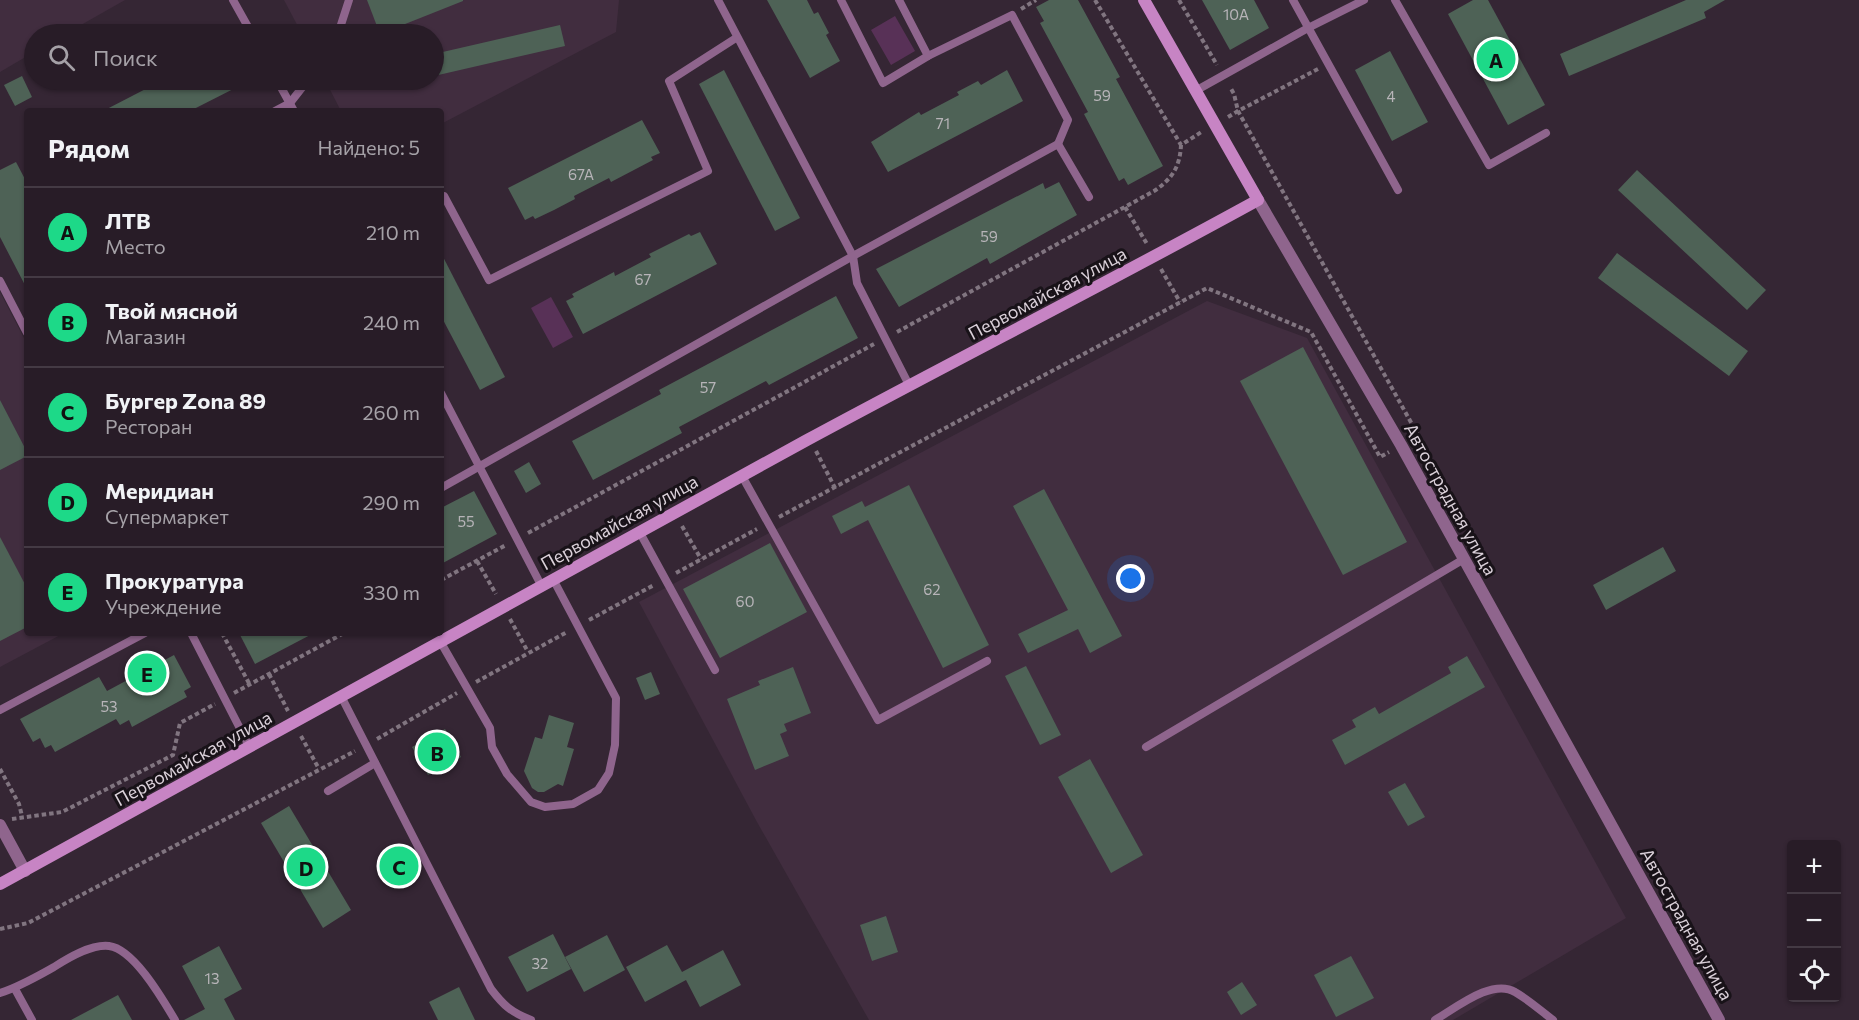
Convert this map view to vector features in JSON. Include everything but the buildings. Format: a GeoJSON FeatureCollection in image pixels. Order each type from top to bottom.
{"type":"FeatureCollection","features":[{"type":"Feature","properties":{"kind":"main road","name":"Автострадная улица"},"geometry":{"type":"LineString","coordinates":[[1144,0],[1258,200]]}},
{"type":"Feature","properties":{"kind":"main road","name":"Первомайская улица"},"geometry":{"type":"LineString","coordinates":[[0,884],[250,748],[639,531],[1258,200]]}},
{"type":"Feature","properties":{"kind":"street","name":"Автострадная улица"},"geometry":{"type":"LineString","coordinates":[[1258,200],[1401,445],[1719,1020]]}},
{"type":"Feature","properties":{"kind":"street"},"geometry":{"type":"LineString","coordinates":[[6,822],[25,871]]}},
{"type":"Feature","properties":{"kind":"lane"},"geometry":{"type":"LineString","coordinates":[[233,0],[246,24]]}},
{"type":"Feature","properties":{"kind":"lane"},"geometry":{"type":"LineString","coordinates":[[341,24],[349,0]]}},
{"type":"Feature","properties":{"kind":"lane"},"geometry":{"type":"LineString","coordinates":[[718,0],[736,38],[853,256],[857,283],[909,385]]}},
{"type":"Feature","properties":{"kind":"lane"},"geometry":{"type":"LineString","coordinates":[[444,486],[853,256],[1058,144],[1068,120],[1012,15],[928,56],[883,83],[841,0]]}},
{"type":"Feature","properties":{"kind":"lane"},"geometry":{"type":"LineString","coordinates":[[899,0],[928,56]]}},
{"type":"Feature","properties":{"kind":"lane"},"geometry":{"type":"LineString","coordinates":[[1293,0],[1398,190]]}},
{"type":"Feature","properties":{"kind":"lane"},"geometry":{"type":"LineString","coordinates":[[1197,90],[1308,28],[1364,0]]}},
{"type":"Feature","properties":{"kind":"lane"},"geometry":{"type":"LineString","coordinates":[[1395,0],[1489,165],[1546,133]]}},
{"type":"Feature","properties":{"kind":"lane"},"geometry":{"type":"LineString","coordinates":[[444,196],[489,280],[708,171],[669,81],[736,38]]}},
{"type":"Feature","properties":{"kind":"lane"},"geometry":{"type":"LineString","coordinates":[[283,90],[292,107]]}},
{"type":"Feature","properties":{"kind":"lane"},"geometry":{"type":"LineString","coordinates":[[292,107],[302,90]]}},
{"type":"Feature","properties":{"kind":"lane"},"geometry":{"type":"LineString","coordinates":[[1058,144],[1089,196]]}},
{"type":"Feature","properties":{"kind":"lane"},"geometry":{"type":"LineString","coordinates":[[0,281],[24,327]]}},
{"type":"Feature","properties":{"kind":"lane"},"geometry":{"type":"LineString","coordinates":[[444,399],[541,585]]}},
{"type":"Feature","properties":{"kind":"lane"},"geometry":{"type":"LineString","coordinates":[[742,476],[878,720],[987,662]]}},
{"type":"Feature","properties":{"kind":"lane"},"geometry":{"type":"LineString","coordinates":[[639,531],[715,670]]}},
{"type":"Feature","properties":{"kind":"lane"},"geometry":{"type":"LineString","coordinates":[[1146,747],[1464,559]]}},
{"type":"Feature","properties":{"kind":"lane"},"geometry":{"type":"LineString","coordinates":[[440,641],[490,728],[492,747],[507,774],[531,802],[545,807],[573,804],[598,790],[609,773],[615,745],[616,698],[553,579]]}},
{"type":"Feature","properties":{"kind":"lane"},"geometry":{"type":"LineString","coordinates":[[0,710],[139,636]]}},
{"type":"Feature","properties":{"kind":"lane"},"geometry":{"type":"LineString","coordinates":[[193,636],[250,748]]}},
{"type":"Feature","properties":{"kind":"lane"},"geometry":{"type":"LineString","coordinates":[[341,696],[491,990],[503,1005],[515,1014],[531,1020]]}},
{"type":"Feature","properties":{"kind":"lane"},"geometry":{"type":"LineString","coordinates":[[328,791],[375,763]]}},
{"type":"Feature","properties":{"kind":"lane"},"geometry":{"type":"LineString","coordinates":[[0,993],[15,989],[69,958],[95,948],[110,946],[129,957],[151,982],[176,1020]]}},
{"type":"Feature","properties":{"kind":"lane"},"geometry":{"type":"LineString","coordinates":[[1435,1020],[1489,989],[1500,987],[1514,991],[1553,1020]]}},
{"type":"Feature","properties":{"kind":"lane"},"geometry":{"type":"LineString","coordinates":[[15,989],[32,1020]]}},
{"type":"Feature","properties":{"kind":"path"},"geometry":{"type":"LineString","coordinates":[[444,578],[1166,183],[1175,172],[1180,159],[1181,145],[1095,0]]}},
{"type":"Feature","properties":{"kind":"path"},"geometry":{"type":"LineString","coordinates":[[0,929],[28,923],[367,744],[701,559],[1207,288],[1311,332],[1380,457],[1418,435],[1238,111],[1328,64]]}},
{"type":"Feature","properties":{"kind":"path"},"geometry":{"type":"LineString","coordinates":[[1181,145],[1216,124]]}},
{"type":"Feature","properties":{"kind":"path"},"geometry":{"type":"LineString","coordinates":[[810,439],[835,488]]}},
{"type":"Feature","properties":{"kind":"path"},"geometry":{"type":"LineString","coordinates":[[675,512],[701,559]]}},
{"type":"Feature","properties":{"kind":"path"},"geometry":{"type":"LineString","coordinates":[[224,636],[250,685]]}},
{"type":"Feature","properties":{"kind":"path"},"geometry":{"type":"LineString","coordinates":[[6,822],[22,816],[63,812],[173,755],[180,723],[339,636]]}},
{"type":"Feature","properties":{"kind":"path"},"geometry":{"type":"LineString","coordinates":[[0,769],[19,804],[22,816]]}},
{"type":"Feature","properties":{"kind":"shaded area"},"geometry":{"type":"Polygon","coordinates":[[[0,0],[125,0],[83,24],[24,24],[24,58],[0,72],[0,0]]]}},
{"type":"Feature","properties":{"kind":"shaded area"},"geometry":{"type":"Polygon","coordinates":[[[284,0],[619,0],[616,32],[444,122],[444,108],[339,108],[330,90],[444,90],[444,24],[297,24],[284,0]]]}},
{"type":"Feature","properties":{"kind":"shaded area"},"geometry":{"type":"Polygon","coordinates":[[[895,16],[915,51],[891,65],[871,30],[895,16]]]}},
{"type":"Feature","properties":{"kind":"shaded area"},"geometry":{"type":"Polygon","coordinates":[[[0,292],[24,338],[24,636],[58,636],[0,667],[0,292]]]}},
{"type":"Feature","properties":{"kind":"shaded area"},"geometry":{"type":"Polygon","coordinates":[[[551,297],[573,337],[553,348],[531,308],[551,297]]]}},
{"type":"Feature","properties":{"kind":"shaded area"},"geometry":{"type":"Polygon","coordinates":[[[1207,301],[1307,338],[1626,918],[1453,1020],[869,1020],[757,822],[639,602],[1207,301]]]}},
{"type":"Feature","properties":{"kind":"place","name":"ЛТВ"},"geometry":{"type":"Point","coordinates":[1496,59]}},
{"type":"Feature","properties":{"kind":"place","name":"Прокуратура"},"geometry":{"type":"Point","coordinates":[147,673]}},
{"type":"Feature","properties":{"kind":"place","name":"Твой мясной"},"geometry":{"type":"Point","coordinates":[437,752]}},
{"type":"Feature","properties":{"kind":"place","name":"Бургер Zona 89"},"geometry":{"type":"Point","coordinates":[399,866]}},
{"type":"Feature","properties":{"kind":"place","name":"Меридиан"},"geometry":{"type":"Point","coordinates":[306,867]}}]}
